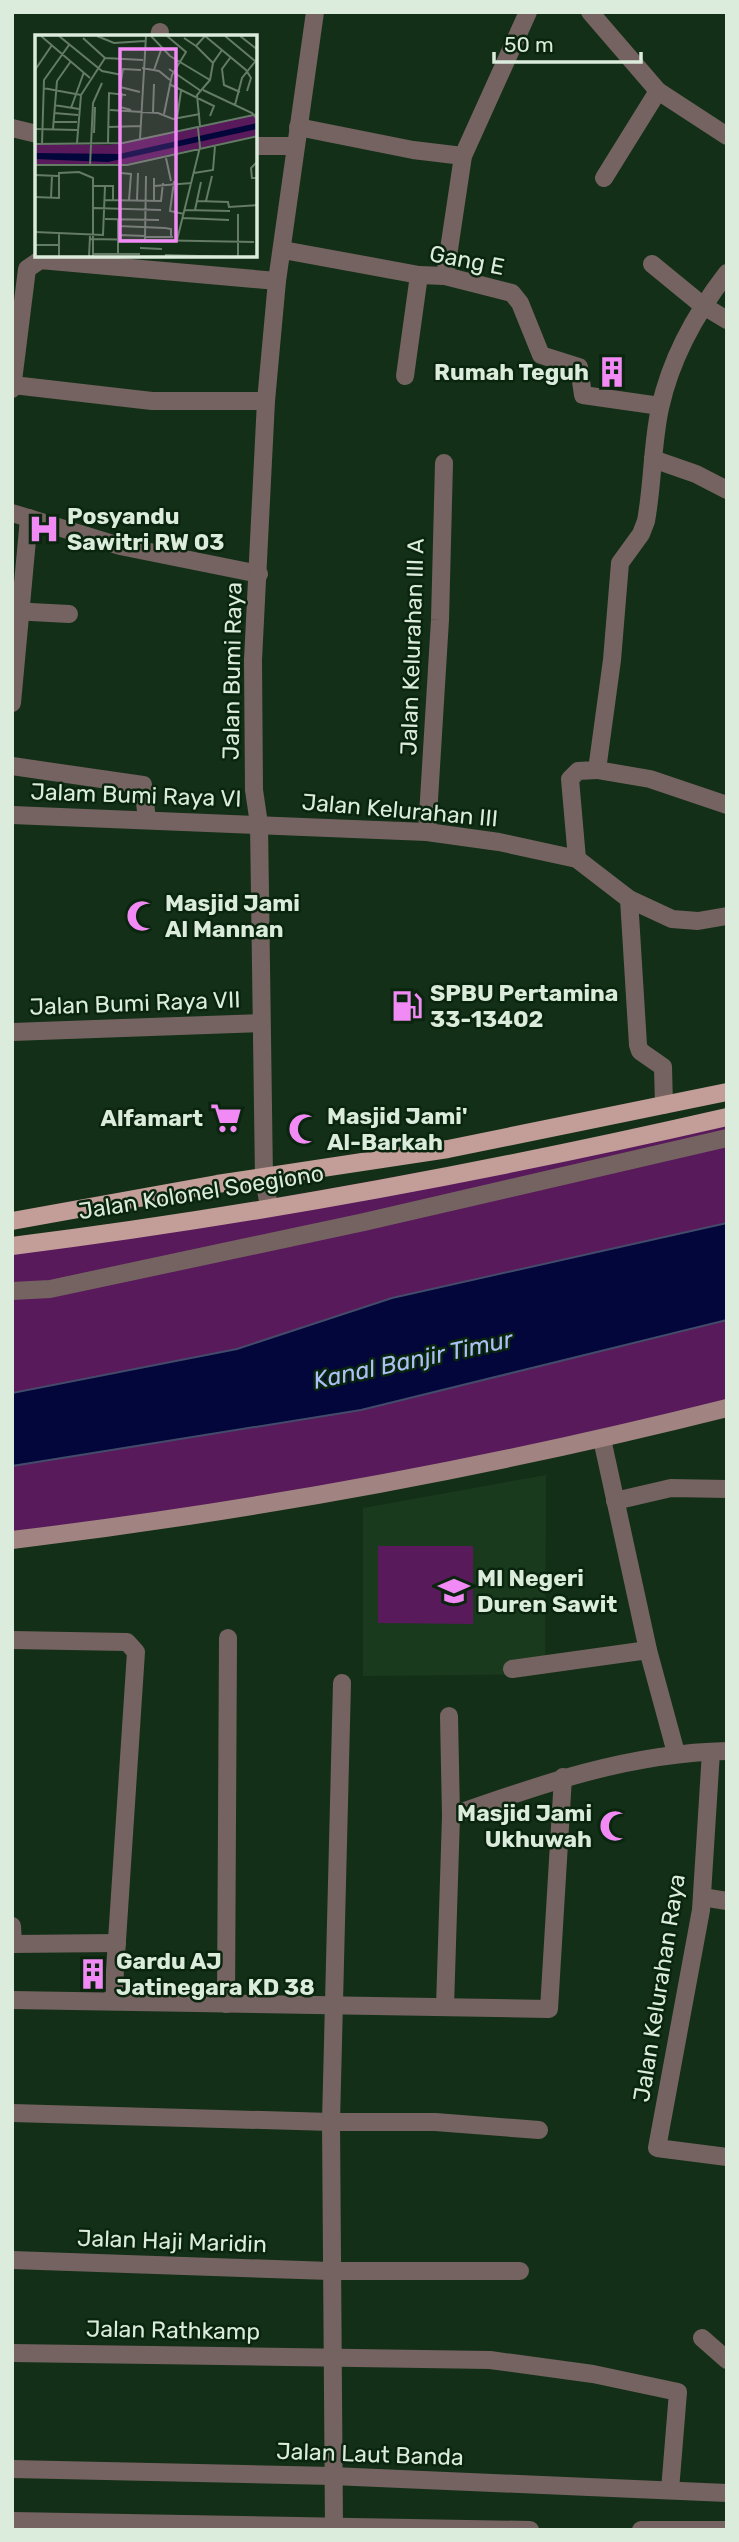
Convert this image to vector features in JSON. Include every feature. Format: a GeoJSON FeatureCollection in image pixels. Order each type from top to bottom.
{"type":"FeatureCollection","features":[{"type":"Feature","properties":{"kind":"main road","name":"Jalan Kolonel Soegiono"},"geometry":{"type":"LineString","coordinates":[[12,1221],[448,1149],[727,1092]]}},
{"type":"Feature","properties":{"kind":"main road","name":"Jalan Kolonel Soegiono"},"geometry":{"type":"LineString","coordinates":[[12,1246],[269,1207],[559,1155],[727,1117]]}},
{"type":"Feature","properties":{"kind":"street","name":"Jalan Bumi Raya"},"geometry":{"type":"LineString","coordinates":[[269,1207],[264,1178],[259,824],[254,790],[253,673],[266,401],[276,281],[283,250],[314,12]]}},
{"type":"Feature","properties":{"kind":"street"},"geometry":{"type":"LineString","coordinates":[[444,276],[463,156],[528,12]]}},
{"type":"Feature","properties":{"kind":"street"},"geometry":{"type":"LineString","coordinates":[[592,13],[658,91],[727,136]]}},
{"type":"Feature","properties":{"kind":"street"},"geometry":{"type":"LineString","coordinates":[[604,178],[658,91]]}},
{"type":"Feature","properties":{"kind":"street"},"geometry":{"type":"LineString","coordinates":[[298,127],[414,150],[463,156]]}},
{"type":"Feature","properties":{"kind":"street"},"geometry":{"type":"LineString","coordinates":[[12,128],[35,134]]}},
{"type":"Feature","properties":{"kind":"street"},"geometry":{"type":"LineString","coordinates":[[257,146],[295,146]]}},
{"type":"Feature","properties":{"kind":"street","name":"Gang E"},"geometry":{"type":"LineString","coordinates":[[283,250],[419,275],[444,276],[512,293],[520,303],[541,355],[579,367],[583,395],[660,406]]}},
{"type":"Feature","properties":{"kind":"street"},"geometry":{"type":"LineString","coordinates":[[266,401],[152,401],[13,387],[15,346],[27,269],[40,260],[276,281]]}},
{"type":"Feature","properties":{"kind":"street"},"geometry":{"type":"LineString","coordinates":[[652,264],[702,304],[727,320]]}},
{"type":"Feature","properties":{"kind":"street"},"geometry":{"type":"LineString","coordinates":[[597,770],[612,660],[620,563],[641,534],[646,521],[660,406],[683,342],[702,304],[727,273]]}},
{"type":"Feature","properties":{"kind":"street"},"geometry":{"type":"LineString","coordinates":[[405,376],[419,275]]}},
{"type":"Feature","properties":{"kind":"street"},"geometry":{"type":"LineString","coordinates":[[653,459],[696,474],[727,490]]}},
{"type":"Feature","properties":{"kind":"street","name":"Jalan Kelurahan III A"},"geometry":{"type":"LineString","coordinates":[[427,832],[440,620],[444,463]]}},
{"type":"Feature","properties":{"kind":"street"},"geometry":{"type":"LineString","coordinates":[[12,703],[20,515],[120,546],[258,574]]}},
{"type":"Feature","properties":{"kind":"street"},"geometry":{"type":"LineString","coordinates":[[17,612],[69,614]]}},
{"type":"Feature","properties":{"kind":"street"},"geometry":{"type":"LineString","coordinates":[[12,766],[144,785],[147,820]]}},
{"type":"Feature","properties":{"kind":"street"},"geometry":{"type":"LineString","coordinates":[[577,859],[570,779],[578,771],[597,770],[650,779],[727,806]]}},
{"type":"Feature","properties":{"kind":"street","name":"Jalam Bumi Raya VI"},"geometry":{"type":"LineString","coordinates":[[12,816],[259,824]]}},
{"type":"Feature","properties":{"kind":"street","name":"Jalan Kelurahan III"},"geometry":{"type":"LineString","coordinates":[[259,824],[427,832],[499,842],[577,859],[629,899],[672,919],[698,921],[727,916]]}},
{"type":"Feature","properties":{"kind":"street"},"geometry":{"type":"LineString","coordinates":[[629,899],[638,1045],[640,1051],[663,1067],[664,1105]]}},
{"type":"Feature","properties":{"kind":"street","name":"Jalan Bumi Raya VII"},"geometry":{"type":"LineString","coordinates":[[12,1032],[260,1023]]}},
{"type":"Feature","properties":{"kind":"street"},"geometry":{"type":"LineString","coordinates":[[12,1291],[50,1289],[364,1222],[727,1138]]}},
{"type":"Feature","properties":{"kind":"street"},"geometry":{"type":"LineString","coordinates":[[12,1540],[347,1491],[602,1440],[727,1408]]}},
{"type":"Feature","properties":{"kind":"street"},"geometry":{"type":"LineString","coordinates":[[602,1440],[648,1650],[676,1753]]}},
{"type":"Feature","properties":{"kind":"street"},"geometry":{"type":"LineString","coordinates":[[615,1501],[671,1489],[727,1489]]}},
{"type":"Feature","properties":{"kind":"street"},"geometry":{"type":"LineString","coordinates":[[226,2004],[228,1638]]}},
{"type":"Feature","properties":{"kind":"street"},"geometry":{"type":"LineString","coordinates":[[12,1640],[127,1642],[136,1652],[113,2001]]}},
{"type":"Feature","properties":{"kind":"street"},"geometry":{"type":"LineString","coordinates":[[512,1670],[648,1650]]}},
{"type":"Feature","properties":{"kind":"street"},"geometry":{"type":"LineString","coordinates":[[334,2528],[330,2271],[332,2006],[342,1683]]}},
{"type":"Feature","properties":{"kind":"street"},"geometry":{"type":"LineString","coordinates":[[445,2007],[451,1816],[449,1716]]}},
{"type":"Feature","properties":{"kind":"street"},"geometry":{"type":"LineString","coordinates":[[451,1816],[563,1777],[676,1753],[719,1752]]}},
{"type":"Feature","properties":{"kind":"street","name":"Jalan Kelurahan Raya"},"geometry":{"type":"LineString","coordinates":[[719,1752],[702,1897],[657,2148],[727,2157]]}},
{"type":"Feature","properties":{"kind":"street"},"geometry":{"type":"LineString","coordinates":[[12,2000],[545,2011],[552,2004],[563,1777]]}},
{"type":"Feature","properties":{"kind":"street"},"geometry":{"type":"LineString","coordinates":[[702,1897],[727,1901]]}},
{"type":"Feature","properties":{"kind":"street"},"geometry":{"type":"LineString","coordinates":[[12,1926],[13,1944],[117,1943]]}},
{"type":"Feature","properties":{"kind":"street"},"geometry":{"type":"LineString","coordinates":[[12,2113],[331,2122],[435,2122],[539,2130]]}},
{"type":"Feature","properties":{"kind":"street","name":"Jalan Haji Maridin"},"geometry":{"type":"LineString","coordinates":[[12,2260],[330,2271],[520,2271]]}},
{"type":"Feature","properties":{"kind":"street"},"geometry":{"type":"LineString","coordinates":[[702,2338],[727,2360]]}},
{"type":"Feature","properties":{"kind":"street","name":"Jalan Rathkamp"},"geometry":{"type":"LineString","coordinates":[[12,2353],[490,2360],[593,2374],[678,2392],[670,2490]]}},
{"type":"Feature","properties":{"kind":"street","name":"Jalan Laut Banda"},"geometry":{"type":"LineString","coordinates":[[12,2469],[332,2476],[727,2493]]}},
{"type":"Feature","properties":{"kind":"street"},"geometry":{"type":"LineString","coordinates":[[12,2521],[266,2529],[530,2530]]}},
{"type":"Feature","properties":{"kind":"street"},"geometry":{"type":"LineString","coordinates":[[641,2530],[727,2530]]}},
{"type":"Feature","properties":{"kind":"shaded area"},"geometry":{"type":"Polygon","coordinates":[[[727,1117],[727,1408],[602,1439],[12,1539],[12,1246],[727,1117]]]}},
{"type":"Feature","properties":{"kind":"shaded area","name":"MI Negeri Duren Sawit"},"geometry":{"type":"Polygon","coordinates":[[[546,1475],[545,1674],[363,1676],[363,1508],[546,1475]]]}},
{"type":"Feature","properties":{"kind":"shaded area"},"geometry":{"type":"Polygon","coordinates":[[[378,1546],[473,1546],[473,1624],[378,1623],[378,1546]]]}},
{"type":"Feature","properties":{"kind":"water","name":"Kanal Banjir Timur"},"geometry":{"type":"Polygon","coordinates":[[[727,1223],[727,1320],[361,1410],[12,1466],[12,1393],[237,1349],[392,1298],[727,1223]]]}},
{"type":"Feature","properties":{"kind":"place","name":"Rumah Teguh"},"geometry":{"type":"Point","coordinates":[612,372]}},
{"type":"Feature","properties":{"kind":"place","name":"Posyandu Sawitri RW 03"},"geometry":{"type":"Point","coordinates":[44,529]}},
{"type":"Feature","properties":{"kind":"place","name":"Masjid Jami Al Mannan"},"geometry":{"type":"Point","coordinates":[142,916]}},
{"type":"Feature","properties":{"kind":"place","name":"SPBU Pertamina 33-13402"},"geometry":{"type":"Point","coordinates":[407,1006]}},
{"type":"Feature","properties":{"kind":"place","name":"Alfamart"},"geometry":{"type":"Point","coordinates":[226,1118]}},
{"type":"Feature","properties":{"kind":"place","name":"Masjid Jami' Al-Barkah"},"geometry":{"type":"Point","coordinates":[304,1129]}},
{"type":"Feature","properties":{"kind":"place","name":"MI Negeri Duren Sawit"},"geometry":{"type":"Point","coordinates":[454,1591]}},
{"type":"Feature","properties":{"kind":"place","name":"Masjid Jami Ukhuwah"},"geometry":{"type":"Point","coordinates":[615,1826]}},
{"type":"Feature","properties":{"kind":"place","name":"Gardu AJ Jatinegara KD 38"},"geometry":{"type":"Point","coordinates":[93,1974]}}]}
